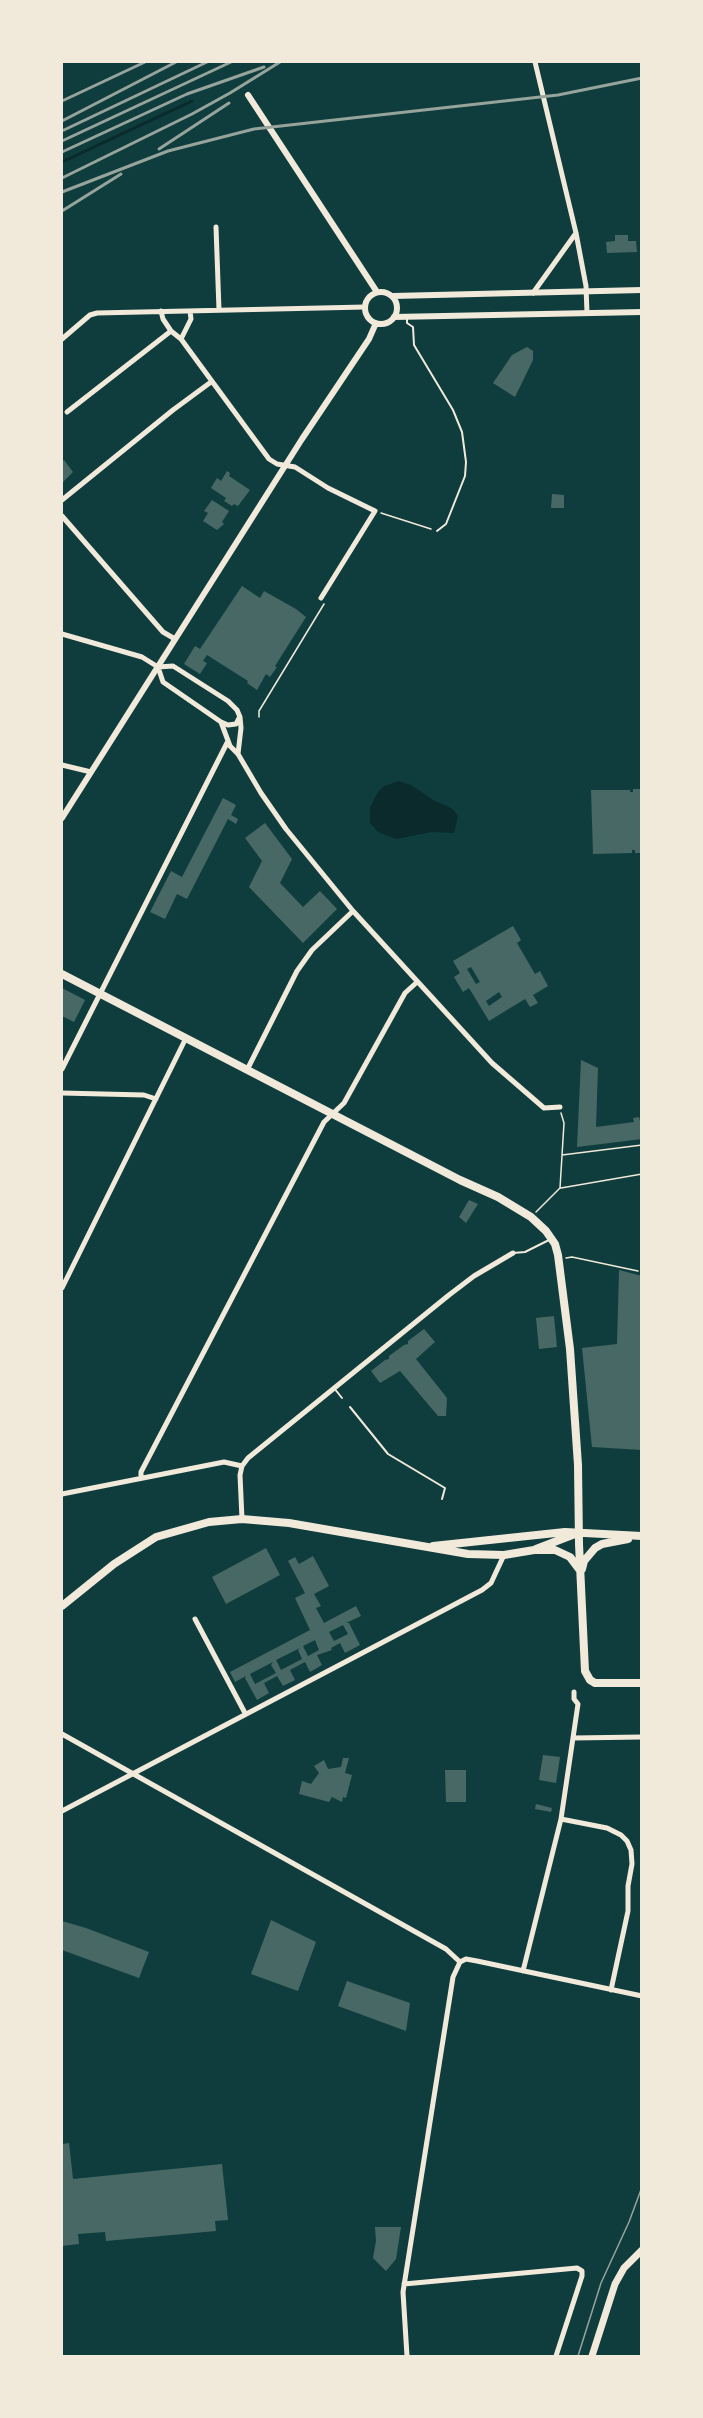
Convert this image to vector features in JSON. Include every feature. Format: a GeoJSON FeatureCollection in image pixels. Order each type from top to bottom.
{"type":"FeatureCollection","features":[{"type":"Feature","properties":{"kind":"main road"},"geometry":{"type":"LineString","coordinates":[[62,974],[498,1197],[531,1217],[552,1239],[559,1260],[570,1349],[578,1455],[585,1671],[590,1680],[595,1683],[642,1683]]}},
{"type":"Feature","properties":{"kind":"main road"},"geometry":{"type":"LineString","coordinates":[[62,1606],[114,1564],[156,1537],[209,1522],[242,1519],[289,1523],[468,1554],[504,1555],[534,1550],[555,1550],[564,1553],[581,1573]]}},
{"type":"Feature","properties":{"kind":"main road"},"geometry":{"type":"LineString","coordinates":[[534,1550],[579,1532]]}},
{"type":"Feature","properties":{"kind":"main road"},"geometry":{"type":"LineString","coordinates":[[420,1547],[482,1543],[529,1535],[579,1532],[638,1537]]}},
{"type":"Feature","properties":{"kind":"main road"},"geometry":{"type":"LineString","coordinates":[[581,1573],[584,1562],[595,1548],[602,1544],[638,1537]]}},
{"type":"Feature","properties":{"kind":"main road"},"geometry":{"type":"LineString","coordinates":[[593,2356],[615,2284],[624,2268],[642,2250]]}},
{"type":"Feature","properties":{"kind":"street"},"geometry":{"type":"LineString","coordinates":[[535,62],[576,233],[586,291],[587,313]]}},
{"type":"Feature","properties":{"kind":"street"},"geometry":{"type":"LineString","coordinates":[[248,95],[377,292]]}},
{"type":"Feature","properties":{"kind":"street"},"geometry":{"type":"LineString","coordinates":[[216,226],[219,310]]}},
{"type":"Feature","properties":{"kind":"street"},"geometry":{"type":"LineString","coordinates":[[533,293],[576,233]]}},
{"type":"Feature","properties":{"kind":"street"},"geometry":{"type":"LineString","coordinates":[[393,296],[397,307],[394,317],[388,322],[376,323],[369,318],[365,307],[370,296],[377,292],[393,296],[642,290]]}},
{"type":"Feature","properties":{"kind":"street"},"geometry":{"type":"LineString","coordinates":[[62,339],[90,315],[97,313],[365,307]]}},
{"type":"Feature","properties":{"kind":"street"},"geometry":{"type":"LineString","coordinates":[[181,339],[190,319],[190,310]]}},
{"type":"Feature","properties":{"kind":"street"},"geometry":{"type":"LineString","coordinates":[[161,311],[171,331],[181,339],[269,459],[277,464],[295,467],[350,500],[375,511],[321,597]]}},
{"type":"Feature","properties":{"kind":"street"},"geometry":{"type":"LineString","coordinates":[[394,317],[642,312]]}},
{"type":"Feature","properties":{"kind":"street"},"geometry":{"type":"LineString","coordinates":[[62,818],[286,465],[369,339],[376,323]]}},
{"type":"Feature","properties":{"kind":"street"},"geometry":{"type":"LineString","coordinates":[[68,412],[171,331]]}},
{"type":"Feature","properties":{"kind":"street"},"geometry":{"type":"LineString","coordinates":[[62,500],[173,410],[212,382]]}},
{"type":"Feature","properties":{"kind":"street"},"geometry":{"type":"LineString","coordinates":[[62,516],[163,632],[175,639]]}},
{"type":"Feature","properties":{"kind":"street"},"geometry":{"type":"LineString","coordinates":[[62,634],[142,657],[158,667],[173,666],[228,701],[240,717],[238,754]]}},
{"type":"Feature","properties":{"kind":"street"},"geometry":{"type":"LineString","coordinates":[[158,667],[163,682],[221,722],[228,725],[236,724],[240,717]]}},
{"type":"Feature","properties":{"kind":"street"},"geometry":{"type":"LineString","coordinates":[[221,722],[228,741],[286,829],[416,982],[499,1069],[544,1108],[560,1107]]}},
{"type":"Feature","properties":{"kind":"street"},"geometry":{"type":"LineString","coordinates":[[62,1069],[228,741]]}},
{"type":"Feature","properties":{"kind":"street"},"geometry":{"type":"LineString","coordinates":[[221,755],[231,752],[238,754]]}},
{"type":"Feature","properties":{"kind":"street"},"geometry":{"type":"LineString","coordinates":[[62,765],[91,772]]}},
{"type":"Feature","properties":{"kind":"street"},"geometry":{"type":"LineString","coordinates":[[247,1070],[297,971],[312,950],[353,910]]}},
{"type":"Feature","properties":{"kind":"street"},"geometry":{"type":"LineString","coordinates":[[141,1478],[141,1472],[324,1122],[344,1103],[405,993],[416,982]]}},
{"type":"Feature","properties":{"kind":"street"},"geometry":{"type":"LineString","coordinates":[[62,1288],[186,1038]]}},
{"type":"Feature","properties":{"kind":"street"},"geometry":{"type":"LineString","coordinates":[[62,1093],[144,1095],[156,1099]]}},
{"type":"Feature","properties":{"kind":"street"},"geometry":{"type":"LineString","coordinates":[[242,1519],[240,1475],[242,1466],[248,1458],[474,1276],[513,1253]]}},
{"type":"Feature","properties":{"kind":"street"},"geometry":{"type":"LineString","coordinates":[[62,1494],[224,1462],[242,1466]]}},
{"type":"Feature","properties":{"kind":"street"},"geometry":{"type":"LineString","coordinates":[[62,1811],[482,1590],[491,1583],[504,1555]]}},
{"type":"Feature","properties":{"kind":"street"},"geometry":{"type":"LineString","coordinates":[[195,1619],[245,1713]]}},
{"type":"Feature","properties":{"kind":"street"},"geometry":{"type":"LineString","coordinates":[[524,1971],[561,1819],[578,1704],[574,1699],[574,1692]]}},
{"type":"Feature","properties":{"kind":"street"},"geometry":{"type":"LineString","coordinates":[[62,1734],[446,1949],[460,1962]]}},
{"type":"Feature","properties":{"kind":"street"},"geometry":{"type":"LineString","coordinates":[[573,1738],[642,1737]]}},
{"type":"Feature","properties":{"kind":"street"},"geometry":{"type":"LineString","coordinates":[[561,1819],[607,1828],[621,1835],[631,1850],[628,1911],[611,1990]]}},
{"type":"Feature","properties":{"kind":"street"},"geometry":{"type":"LineString","coordinates":[[407,2356],[403,2316],[404,2284],[453,1977],[460,1962],[466,1959],[477,1961],[642,1996]]}},
{"type":"Feature","properties":{"kind":"street"},"geometry":{"type":"LineString","coordinates":[[404,2284],[577,2268],[582,2271],[582,2276],[556,2356]]}},
{"type":"Feature","properties":{"kind":"lane"},"geometry":{"type":"LineString","coordinates":[[407,316],[407,323],[413,327],[414,345],[453,410],[462,432],[466,462],[465,476],[446,524],[437,531]]}},
{"type":"Feature","properties":{"kind":"lane"},"geometry":{"type":"LineString","coordinates":[[513,1253],[525,1252],[552,1239]]}},
{"type":"Feature","properties":{"kind":"lane"},"geometry":{"type":"LineString","coordinates":[[334,1388],[342,1398]]}},
{"type":"Feature","properties":{"kind":"lane"},"geometry":{"type":"LineString","coordinates":[[350,1407],[388,1454],[445,1488],[442,1499]]}},
{"type":"Feature","properties":{"kind":"path"},"geometry":{"type":"LineString","coordinates":[[375,511],[437,531]]}},
{"type":"Feature","properties":{"kind":"path"},"geometry":{"type":"LineString","coordinates":[[259,717],[259,711],[325,606],[321,597]]}},
{"type":"Feature","properties":{"kind":"path"},"geometry":{"type":"LineString","coordinates":[[560,1107],[564,1123],[560,1188]]}},
{"type":"Feature","properties":{"kind":"path"},"geometry":{"type":"LineString","coordinates":[[562,1155],[642,1145]]}},
{"type":"Feature","properties":{"kind":"path"},"geometry":{"type":"LineString","coordinates":[[531,1217],[560,1188],[642,1174]]}},
{"type":"Feature","properties":{"kind":"path"},"geometry":{"type":"LineString","coordinates":[[559,1260],[572,1257],[638,1271]]}},
{"type":"Feature","properties":{"kind":"water"},"geometry":{"type":"Polygon","coordinates":[[[399,781],[411,785],[433,800],[453,809],[458,816],[454,833],[432,832],[396,839],[378,832],[370,823],[370,807],[384,786],[399,781]]]}},
{"type":"Feature","properties":{"kind":"building"},"geometry":{"type":"Polygon","coordinates":[[[615,235],[628,235],[628,241],[636,241],[637,252],[607,253],[606,242],[615,241],[615,235]]]}},
{"type":"Feature","properties":{"kind":"building"},"geometry":{"type":"Polygon","coordinates":[[[527,347],[533,351],[533,360],[515,397],[493,383],[512,355],[527,347]]]}},
{"type":"Feature","properties":{"kind":"building"},"geometry":{"type":"Polygon","coordinates":[[[64,460],[73,472],[62,483],[62,462],[64,460]]]}},
{"type":"Feature","properties":{"kind":"building"},"geometry":{"type":"Polygon","coordinates":[[[227,471],[230,473],[229,476],[250,490],[238,506],[234,504],[232,506],[224,501],[226,498],[211,488],[217,478],[221,481],[227,471]]]}},
{"type":"Feature","properties":{"kind":"building"},"geometry":{"type":"Polygon","coordinates":[[[552,494],[564,495],[564,508],[551,508],[552,494]]]}},
{"type":"Feature","properties":{"kind":"building"},"geometry":{"type":"Polygon","coordinates":[[[212,500],[229,511],[222,522],[224,524],[217,530],[203,521],[208,513],[204,511],[212,500]]]}},
{"type":"Feature","properties":{"kind":"building"},"geometry":{"type":"Polygon","coordinates":[[[242,586],[260,598],[264,591],[306,617],[275,666],[277,667],[270,677],[266,674],[257,690],[247,683],[248,681],[207,655],[203,661],[207,663],[200,674],[184,664],[195,646],[200,649],[242,586]]]}},
{"type":"Feature","properties":{"kind":"building"},"geometry":{"type":"Polygon","coordinates":[[[633,789],[642,789],[642,853],[635,853],[635,850],[632,850],[632,853],[593,854],[591,790],[630,790],[633,792],[633,789]]]}},
{"type":"Feature","properties":{"kind":"building"},"geometry":{"type":"Polygon","coordinates":[[[223,798],[236,805],[231,815],[238,819],[236,824],[228,819],[187,899],[177,894],[165,919],[150,912],[171,871],[182,877],[223,798]]]}},
{"type":"Feature","properties":{"kind":"building"},"geometry":{"type":"Polygon","coordinates":[[[265,823],[292,859],[280,883],[303,907],[320,891],[337,909],[303,943],[249,887],[262,861],[245,838],[265,823]]]}},
{"type":"Feature","properties":{"kind":"building"},"geometry":{"type":"Polygon","coordinates":[[[513,926],[521,940],[517,943],[535,974],[540,971],[548,986],[533,995],[538,1003],[530,1007],[525,999],[489,1021],[469,988],[463,992],[454,977],[460,973],[453,961],[513,926]],[[471,967],[467,969],[476,984],[480,982],[471,967]],[[499,992],[486,1001],[489,1006],[502,997],[499,992]]]}},
{"type":"Feature","properties":{"kind":"building"},"geometry":{"type":"Polygon","coordinates":[[[62,988],[85,1000],[74,1022],[62,1016],[62,988]]]}},
{"type":"Feature","properties":{"kind":"building"},"geometry":{"type":"Polygon","coordinates":[[[581,1060],[598,1068],[596,1127],[634,1122],[633,1118],[639,1117],[642,1121],[642,1139],[577,1147],[581,1060]]]}},
{"type":"Feature","properties":{"kind":"building"},"geometry":{"type":"Polygon","coordinates":[[[469,1200],[478,1204],[466,1223],[459,1217],[469,1200]]]}},
{"type":"Feature","properties":{"kind":"building"},"geometry":{"type":"Polygon","coordinates":[[[619,1270],[642,1276],[642,1450],[592,1447],[582,1348],[617,1344],[619,1270]]]}},
{"type":"Feature","properties":{"kind":"building"},"geometry":{"type":"Polygon","coordinates":[[[554,1316],[557,1347],[539,1349],[536,1318],[554,1316]]]}},
{"type":"Feature","properties":{"kind":"building"},"geometry":{"type":"Polygon","coordinates":[[[424,1329],[435,1342],[416,1359],[447,1398],[446,1416],[438,1416],[400,1371],[380,1383],[371,1371],[408,1344],[408,1341],[424,1329]]]}},
{"type":"Feature","properties":{"kind":"building"},"geometry":{"type":"Polygon","coordinates":[[[266,1548],[280,1575],[226,1604],[212,1577],[266,1548]]]}},
{"type":"Feature","properties":{"kind":"building"},"geometry":{"type":"Polygon","coordinates":[[[313,1556],[329,1586],[314,1594],[321,1606],[316,1608],[324,1623],[356,1606],[361,1616],[346,1623],[349,1623],[360,1645],[345,1653],[340,1643],[331,1648],[332,1650],[317,1655],[322,1665],[310,1672],[305,1662],[290,1670],[295,1680],[283,1686],[277,1676],[264,1683],[269,1693],[257,1700],[246,1676],[235,1682],[230,1672],[310,1630],[295,1598],[305,1593],[288,1561],[295,1557],[299,1564],[313,1556]],[[343,1625],[329,1632],[334,1641],[348,1634],[343,1625]],[[315,1640],[303,1646],[308,1656],[319,1650],[315,1640]],[[300,1648],[276,1660],[281,1670],[302,1659],[298,1650],[300,1648]],[[273,1662],[250,1674],[255,1684],[276,1673],[271,1665],[273,1662]]]}},
{"type":"Feature","properties":{"kind":"building"},"geometry":{"type":"Polygon","coordinates":[[[543,1755],[560,1757],[556,1783],[539,1780],[543,1755]]]}},
{"type":"Feature","properties":{"kind":"building"},"geometry":{"type":"Polygon","coordinates":[[[343,1758],[349,1758],[345,1773],[352,1775],[346,1798],[343,1797],[342,1802],[332,1797],[329,1802],[299,1794],[302,1781],[311,1784],[319,1773],[314,1766],[324,1760],[328,1769],[341,1767],[343,1758]]]}},
{"type":"Feature","properties":{"kind":"building"},"geometry":{"type":"Polygon","coordinates":[[[445,1770],[466,1770],[466,1802],[446,1802],[445,1770]]]}},
{"type":"Feature","properties":{"kind":"building"},"geometry":{"type":"Polygon","coordinates":[[[536,1804],[552,1808],[551,1812],[535,1809],[536,1804]]]}},
{"type":"Feature","properties":{"kind":"building"},"geometry":{"type":"Polygon","coordinates":[[[271,1920],[316,1942],[298,1991],[251,1974],[271,1920]]]}},
{"type":"Feature","properties":{"kind":"building"},"geometry":{"type":"Polygon","coordinates":[[[62,1921],[149,1952],[139,1978],[62,1950],[62,1921]]]}},
{"type":"Feature","properties":{"kind":"building"},"geometry":{"type":"Polygon","coordinates":[[[347,1981],[410,2003],[406,2031],[338,2006],[347,1981]]]}},
{"type":"Feature","properties":{"kind":"building"},"geometry":{"type":"Polygon","coordinates":[[[69,2143],[73,2179],[222,2164],[228,2220],[215,2221],[216,2231],[106,2241],[105,2232],[78,2234],[79,2244],[62,2246],[62,2144],[69,2143]]]}},
{"type":"Feature","properties":{"kind":"building"},"geometry":{"type":"Polygon","coordinates":[[[375,2227],[401,2227],[396,2259],[386,2271],[373,2258],[376,2241],[375,2227]]]}},
{"type":"Feature","properties":{"kind":"waterway"},"geometry":{"type":"LineString","coordinates":[[62,162],[192,101]]}},
{"type":"Feature","properties":{"kind":"tram line"},"geometry":{"type":"LineString","coordinates":[[578,2356],[601,2283],[642,2187]]}},
{"type":"Feature","properties":{"kind":"railway"},"geometry":{"type":"LineString","coordinates":[[62,101],[145,62]]}},
{"type":"Feature","properties":{"kind":"railway"},"geometry":{"type":"LineString","coordinates":[[62,121],[176,62]]}},
{"type":"Feature","properties":{"kind":"railway"},"geometry":{"type":"LineString","coordinates":[[64,130],[207,62]]}},
{"type":"Feature","properties":{"kind":"railway"},"geometry":{"type":"LineString","coordinates":[[62,141],[231,62]]}},
{"type":"Feature","properties":{"kind":"railway"},"geometry":{"type":"LineString","coordinates":[[62,178],[192,114],[280,62]]}},
{"type":"Feature","properties":{"kind":"railway"},"geometry":{"type":"LineString","coordinates":[[62,152],[187,94],[264,67]]}},
{"type":"Feature","properties":{"kind":"railway"},"geometry":{"type":"LineString","coordinates":[[62,192],[168,151],[254,129],[558,95],[642,78]]}},
{"type":"Feature","properties":{"kind":"railway"},"geometry":{"type":"LineString","coordinates":[[159,149],[229,103]]}},
{"type":"Feature","properties":{"kind":"railway"},"geometry":{"type":"LineString","coordinates":[[62,211],[121,174]]}}]}
